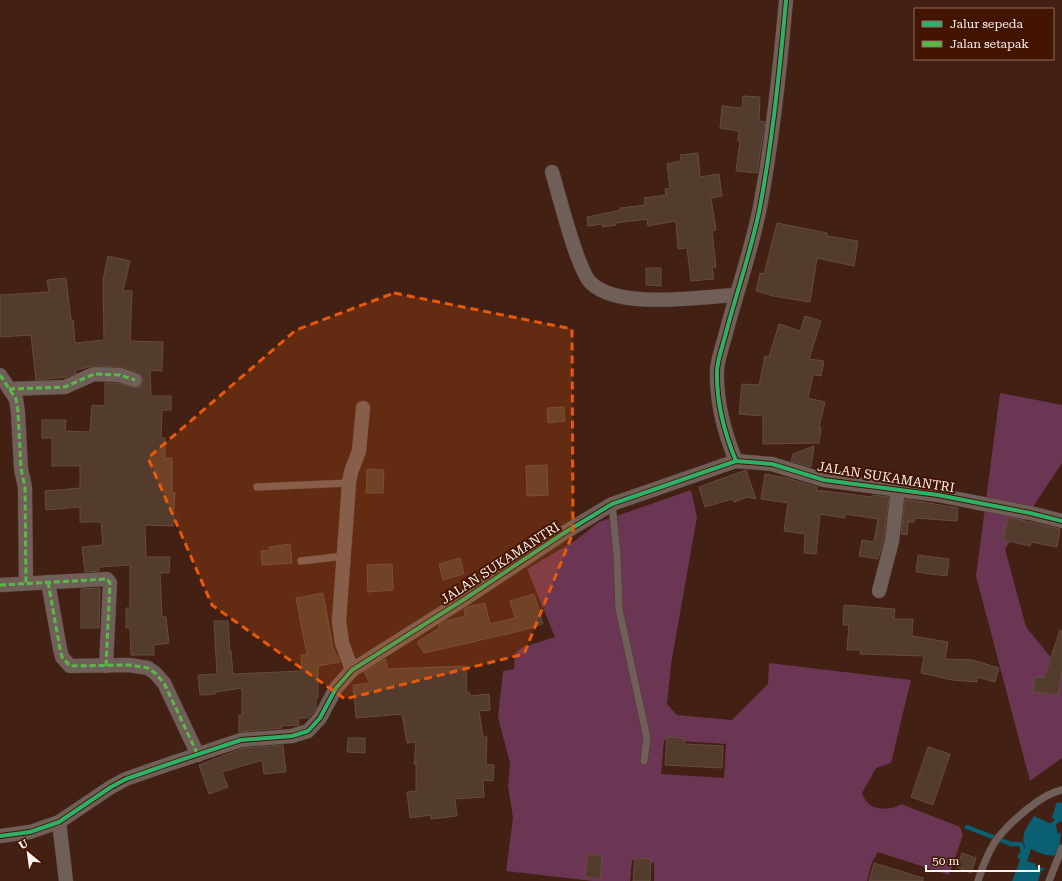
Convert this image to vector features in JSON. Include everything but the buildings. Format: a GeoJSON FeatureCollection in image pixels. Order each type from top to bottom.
{"type":"FeatureCollection","features":[{"type":"Feature","properties":{"kind":"street"},"geometry":{"type":"LineString","coordinates":[[736,461],[722,425],[719,405],[717,368],[736,295],[753,239],[766,174],[777,103],[786,0]]}},
{"type":"Feature","properties":{"kind":"street"},"geometry":{"type":"LineString","coordinates":[[552,172],[580,262],[591,283],[621,297],[639,300],[736,295]]}},
{"type":"Feature","properties":{"kind":"street"},"geometry":{"type":"LineString","coordinates":[[10,389],[65,387],[94,374],[120,375],[135,380]]}},
{"type":"Feature","properties":{"kind":"street"},"geometry":{"type":"LineString","coordinates":[[0,375],[16,399],[18,412],[21,469],[25,487],[26,583]]}},
{"type":"Feature","properties":{"kind":"street"},"geometry":{"type":"LineString","coordinates":[[352,670],[345,656],[340,630],[349,483],[351,472],[359,451],[363,408]]}},
{"type":"Feature","properties":{"kind":"street","name":"JALAN SUKAMANTRI"},"geometry":{"type":"LineString","coordinates":[[0,836],[30,832],[59,822],[101,793],[126,779],[241,740],[292,736],[308,731],[320,718],[336,688],[352,670],[463,600],[564,533],[612,504],[736,461],[772,464],[824,480],[938,495],[1030,513],[1062,521]]}},
{"type":"Feature","properties":{"kind":"street"},"geometry":{"type":"LineString","coordinates":[[879,591],[892,541],[898,490]]}},
{"type":"Feature","properties":{"kind":"street"},"geometry":{"type":"LineString","coordinates":[[0,585],[103,578],[109,580],[106,666]]}},
{"type":"Feature","properties":{"kind":"street"},"geometry":{"type":"LineString","coordinates":[[48,582],[60,649],[65,662],[70,666],[141,666],[148,668],[158,675],[164,683],[198,755]]}},
{"type":"Feature","properties":{"kind":"street"},"geometry":{"type":"LineString","coordinates":[[59,822],[66,881]]}},
{"type":"Feature","properties":{"kind":"lane"},"geometry":{"type":"LineString","coordinates":[[257,487],[349,483]]}},
{"type":"Feature","properties":{"kind":"lane"},"geometry":{"type":"LineString","coordinates":[[612,504],[617,555],[619,609],[647,738],[644,761]]}},
{"type":"Feature","properties":{"kind":"lane"},"geometry":{"type":"LineString","coordinates":[[301,561],[344,556]]}},
{"type":"Feature","properties":{"kind":"lane"},"geometry":{"type":"LineString","coordinates":[[978,881],[981,869],[1000,835],[1042,798],[1062,790]]}},
{"type":"Feature","properties":{"kind":"lane"},"geometry":{"type":"LineString","coordinates":[[1049,881],[1062,848]]}},
{"type":"Feature","properties":{"kind":"highlighted area"},"geometry":{"type":"Polygon","coordinates":[[[394,293],[572,329],[573,533],[524,654],[345,699],[212,605],[148,458],[296,330],[394,293]]]}},
{"type":"Feature","properties":{"kind":"shaded area"},"geometry":{"type":"Polygon","coordinates":[[[1000,393],[1062,405],[1062,463],[1005,549],[1026,627],[1062,671],[1062,758],[1030,781],[976,576],[1000,393]]]}},
{"type":"Feature","properties":{"kind":"shaded area"},"geometry":{"type":"Polygon","coordinates":[[[691,490],[697,517],[671,664],[667,704],[677,715],[732,720],[768,684],[769,663],[911,680],[891,763],[876,768],[862,793],[866,801],[874,807],[884,809],[901,804],[960,827],[963,835],[949,875],[878,852],[872,862],[867,881],[654,881],[654,863],[632,860],[630,881],[593,881],[506,871],[513,818],[508,786],[510,763],[498,717],[503,671],[514,669],[515,653],[523,647],[555,637],[527,569],[576,540],[599,522],[691,490]],[[664,740],[661,774],[724,778],[726,744],[664,740]]]}},
{"type":"Feature","properties":{"kind":"water"},"geometry":{"type":"Polygon","coordinates":[[[1057,802],[1062,803],[1062,822],[1055,820],[1052,817],[1057,802]]]}},
{"type":"Feature","properties":{"kind":"water"},"geometry":{"type":"Polygon","coordinates":[[[1034,816],[1056,826],[1058,834],[1061,832],[1059,853],[1056,855],[1041,854],[1031,849],[1027,861],[1036,864],[1035,866],[1046,869],[1041,871],[1038,881],[1012,881],[1025,847],[1023,839],[1025,831],[1034,816]]]}},
{"type":"Feature","properties":{"kind":"waterway"},"geometry":{"type":"LineString","coordinates":[[1052,825],[1057,821]]}},
{"type":"Feature","properties":{"kind":"waterway"},"geometry":{"type":"LineString","coordinates":[[967,827],[1011,844],[1021,844],[1023,851],[1020,857]]}},
{"type":"Feature","properties":{"kind":"marked path"},"geometry":{"type":"LineString","coordinates":[[9,389],[65,387],[94,374],[120,375],[135,380]]}},
{"type":"Feature","properties":{"kind":"marked path"},"geometry":{"type":"LineString","coordinates":[[0,375],[16,399],[18,412],[21,469],[25,487],[26,583]]}},
{"type":"Feature","properties":{"kind":"marked path"},"geometry":{"type":"LineString","coordinates":[[0,585],[107,579],[110,583],[106,666]]}},
{"type":"Feature","properties":{"kind":"marked path"},"geometry":{"type":"LineString","coordinates":[[48,582],[62,657],[70,666],[129,665],[148,668],[155,673],[164,683],[198,755]]}},
{"type":"Feature","properties":{"kind":"cycle path"},"geometry":{"type":"LineString","coordinates":[[736,461],[719,406],[717,370],[760,207],[776,104],[786,0]]}},
{"type":"Feature","properties":{"kind":"cycle path"},"geometry":{"type":"LineString","coordinates":[[0,836],[30,832],[59,822],[111,787],[126,779],[166,765],[241,740],[292,736],[308,731],[320,718],[336,688],[352,670],[463,600],[564,533],[612,504],[736,461],[772,464],[824,480],[938,495],[1030,513],[1062,521]]}}]}
